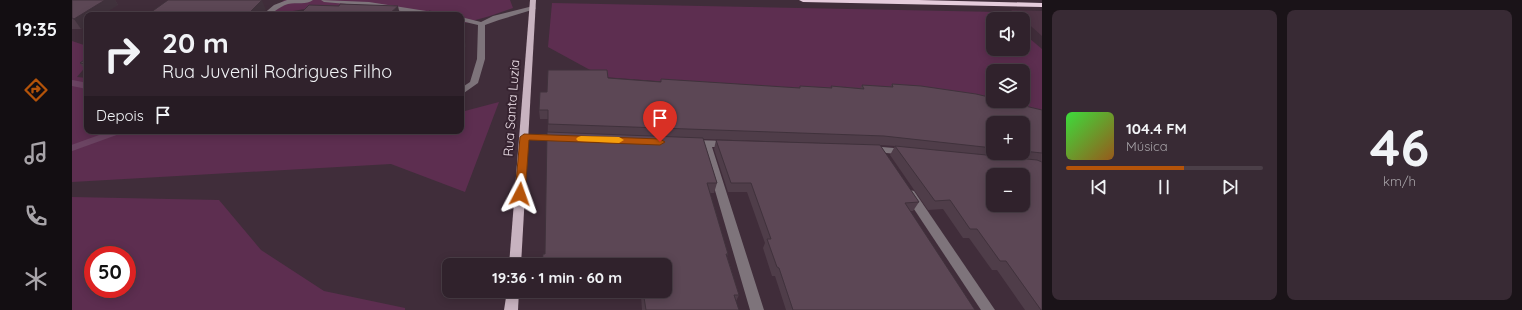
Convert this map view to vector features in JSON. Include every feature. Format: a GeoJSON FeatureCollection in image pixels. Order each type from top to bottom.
{"type":"FeatureCollection","features":[{"type":"Feature","properties":{"kind":"highway"},"geometry":{"type":"LineString","coordinates":[[803,0],[1042,5]]}},
{"type":"Feature","properties":{"kind":"main road","name":"Rua Santa Luzia"},"geometry":{"type":"LineString","coordinates":[[515,258],[533,4]]}},
{"type":"Feature","properties":{"kind":"main road"},"geometry":{"type":"LineString","coordinates":[[512,310],[513,298]]}},
{"type":"Feature","properties":{"kind":"street"},"geometry":{"type":"LineString","coordinates":[[269,12],[278,3],[310,0]]}},
{"type":"Feature","properties":{"kind":"street"},"geometry":{"type":"LineString","coordinates":[[324,0],[369,4],[420,12]]}},
{"type":"Feature","properties":{"kind":"street"},"geometry":{"type":"LineString","coordinates":[[464,20],[482,24],[533,4]]}},
{"type":"Feature","properties":{"kind":"street"},"geometry":{"type":"LineString","coordinates":[[464,90],[474,83],[481,59],[480,32],[482,24]]}},
{"type":"Feature","properties":{"kind":"street"},"geometry":{"type":"LineString","coordinates":[[524,137],[572,138]]}},
{"type":"Feature","properties":{"kind":"street"},"geometry":{"type":"LineString","coordinates":[[682,143],[737,145]]}},
{"type":"Feature","properties":{"kind":"street"},"geometry":{"type":"LineString","coordinates":[[706,144],[758,310]]}},
{"type":"Feature","properties":{"kind":"street"},"geometry":{"type":"LineString","coordinates":[[864,149],[918,154]]}},
{"type":"Feature","properties":{"kind":"street"},"geometry":{"type":"LineString","coordinates":[[879,150],[888,162]]}},
{"type":"Feature","properties":{"kind":"street"},"geometry":{"type":"LineString","coordinates":[[901,182],[988,310]]}},
{"type":"Feature","properties":{"kind":"shaded area"},"geometry":{"type":"Polygon","coordinates":[[[284,0],[510,0],[513,8],[464,23],[464,12],[387,12],[338,10],[323,6],[287,12],[272,12],[284,0]]]}},
{"type":"Feature","properties":{"kind":"shaded area"},"geometry":{"type":"Polygon","coordinates":[[[552,3],[999,12],[986,12],[986,56],[1030,56],[1030,39],[1042,49],[1042,125],[1030,123],[1030,116],[986,117],[816,93],[603,77],[548,47],[552,3]]]}},
{"type":"Feature","properties":{"kind":"shaded area"},"geometry":{"type":"Polygon","coordinates":[[[1011,10],[1042,11],[1042,36],[1030,25],[1030,12],[1014,12],[1011,10]]]}},
{"type":"Feature","properties":{"kind":"shaded area"},"geometry":{"type":"Polygon","coordinates":[[[72,41],[84,45],[84,69],[77,77],[84,78],[84,134],[464,134],[464,111],[499,102],[465,192],[391,164],[72,182],[72,41]]]}},
{"type":"Feature","properties":{"kind":"shaded area"},"geometry":{"type":"Polygon","coordinates":[[[72,197],[219,200],[261,250],[324,291],[405,308],[405,310],[72,310],[72,197]]]}},
{"type":"Feature","properties":{"kind":"building"},"geometry":{"type":"Polygon","coordinates":[[[72,0],[105,0],[74,19],[72,18],[72,0]]]}},
{"type":"Feature","properties":{"kind":"building"},"geometry":{"type":"Polygon","coordinates":[[[168,0],[262,0],[250,12],[151,12],[168,0]]]}},
{"type":"Feature","properties":{"kind":"building"},"geometry":{"type":"Polygon","coordinates":[[[340,4],[398,6],[391,12],[302,12],[309,5],[339,6],[340,4]]]}},
{"type":"Feature","properties":{"kind":"building"},"geometry":{"type":"Polygon","coordinates":[[[548,70],[607,70],[608,78],[661,82],[661,79],[800,88],[800,86],[832,88],[831,86],[864,89],[862,85],[893,87],[892,84],[921,86],[986,96],[986,108],[1030,107],[1042,110],[1042,153],[1030,152],[1030,116],[986,116],[986,147],[884,136],[548,124],[548,110],[539,110],[540,92],[547,92],[548,70]]]}},
{"type":"Feature","properties":{"kind":"building"},"geometry":{"type":"Polygon","coordinates":[[[547,132],[703,138],[717,183],[707,183],[728,254],[726,254],[739,295],[734,295],[739,310],[646,310],[644,298],[672,298],[672,258],[543,258],[543,254],[545,254],[547,132]]]}},
{"type":"Feature","properties":{"kind":"building"},"geometry":{"type":"Polygon","coordinates":[[[716,140],[880,145],[919,202],[905,203],[975,310],[793,310],[779,268],[777,267],[767,239],[771,239],[751,183],[731,183],[716,140]]]}},
{"type":"Feature","properties":{"kind":"building"},"geometry":{"type":"Polygon","coordinates":[[[895,146],[986,155],[986,160],[1030,159],[1042,162],[1042,310],[1006,261],[1000,261],[977,229],[970,229],[950,200],[935,201],[895,146]]]}},
{"type":"Feature","properties":{"kind":"waterway"},"geometry":{"type":"LineString","coordinates":[[72,83],[84,85]]}},
{"type":"Feature","properties":{"kind":"waterway"},"geometry":{"type":"LineString","coordinates":[[72,148],[111,134]]}},
{"type":"Feature","properties":{"kind":"slow traffic"},"geometry":{"type":"LineString","coordinates":[[581,139],[619,140]]}},
{"type":"Feature","properties":{"kind":"route"},"geometry":{"type":"LineString","coordinates":[[520,194],[524,137],[660,142]]}}]}
